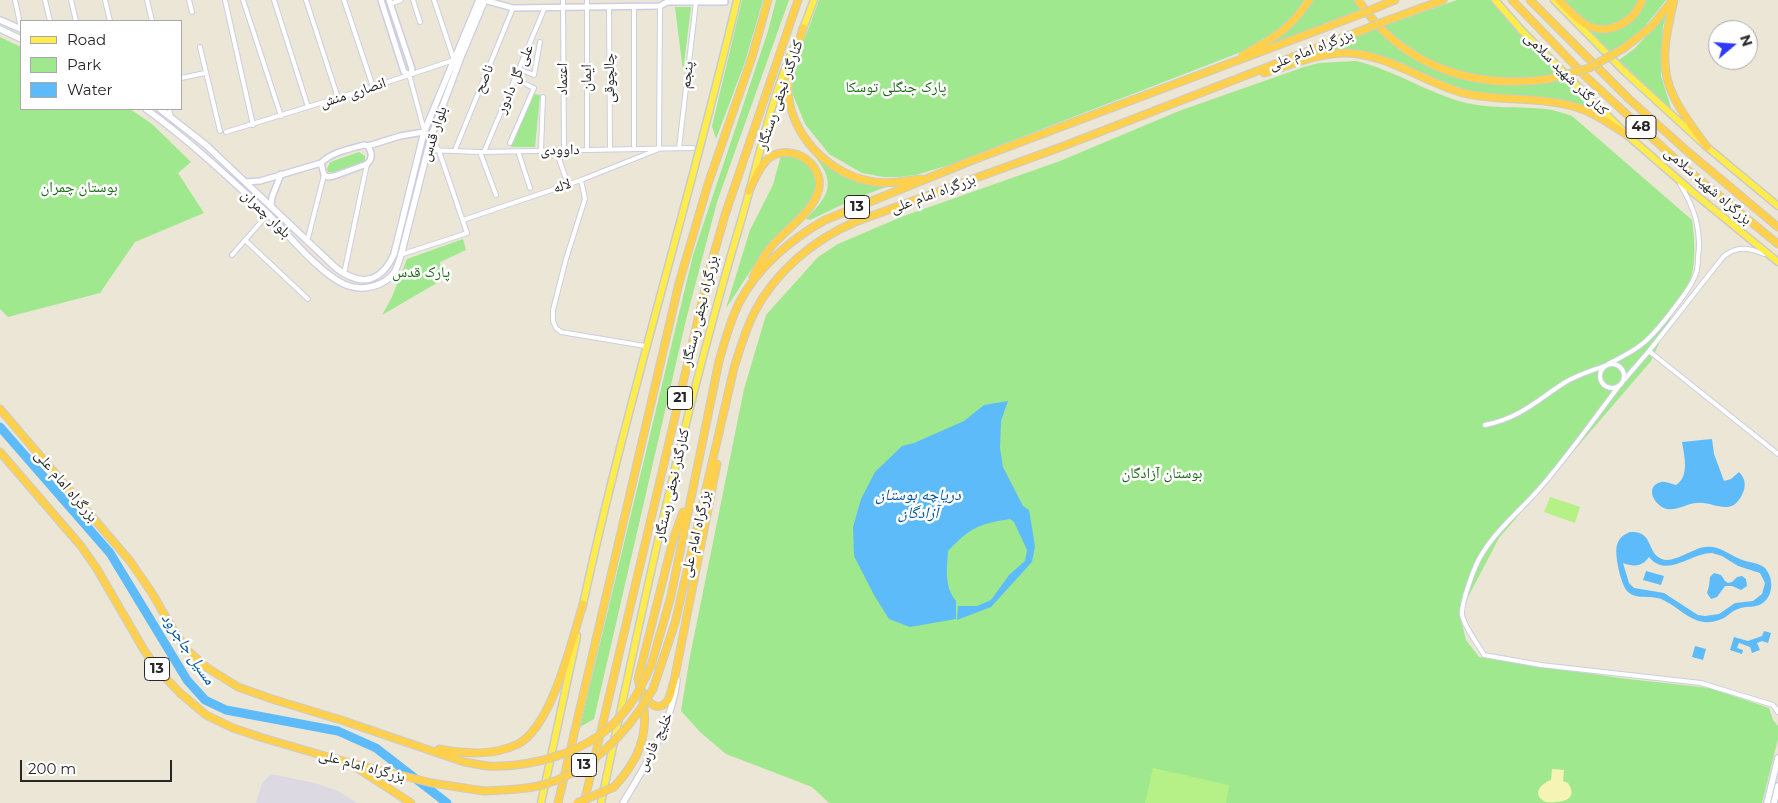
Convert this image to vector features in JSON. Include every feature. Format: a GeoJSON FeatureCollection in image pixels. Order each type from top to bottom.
{"type":"FeatureCollection","features":[{"type":"Feature","properties":{"kind":"highway","name":"بزرگراه نجفی رستگار"},"geometry":{"type":"LineString","coordinates":[[558,803],[679,283],[708,184],[752,57],[768,0]]}},
{"type":"Feature","properties":{"kind":"highway","name":"بزرگراه نجفی رستگار"},"geometry":{"type":"LineString","coordinates":[[584,803],[711,264],[728,206],[798,0]]}},
{"type":"Feature","properties":{"kind":"highway"},"geometry":{"type":"LineString","coordinates":[[1225,64],[1283,31],[1298,16],[1309,0]]}},
{"type":"Feature","properties":{"kind":"highway"},"geometry":{"type":"LineString","coordinates":[[1358,0],[1382,29],[1416,57],[1445,71],[1478,80],[1521,82],[1549,79],[1589,68],[1624,48],[1651,27],[1673,0]]}},
{"type":"Feature","properties":{"kind":"highway","name":"بزرگراه امام علی"},"geometry":{"type":"LineString","coordinates":[[0,409],[130,561],[186,649],[206,667],[238,687],[464,762],[486,766],[503,766],[536,762],[564,753],[590,740],[616,721],[638,695],[646,676],[671,596],[692,488],[725,339],[739,303],[750,285],[791,242],[825,220],[929,178],[1395,0]]}},
{"type":"Feature","properties":{"kind":"highway","name":"بزرگراه امام علی"},"geometry":{"type":"LineString","coordinates":[[0,452],[81,546],[97,569],[144,650],[159,671],[180,693],[206,715],[233,728],[263,738],[399,776],[432,783],[484,791],[510,790],[539,785],[568,774],[588,763],[624,731],[641,710],[653,689],[675,623],[734,368],[747,329],[772,285],[814,244],[838,229],[874,215],[1061,147],[1443,0]]}},
{"type":"Feature","properties":{"kind":"highway","name":"بزرگراه شهید سلامی"},"geometry":{"type":"LineString","coordinates":[[1512,0],[1584,75],[1724,201],[1778,244]]}},
{"type":"Feature","properties":{"kind":"highway","name":"بزرگراه شهید سلامی"},"geometry":{"type":"LineString","coordinates":[[1530,0],[1629,99],[1687,152],[1778,227]]}},
{"type":"Feature","properties":{"kind":"highway"},"geometry":{"type":"LineString","coordinates":[[1559,0],[1587,25],[1606,28],[1619,26],[1629,20],[1637,12],[1642,0]]}},
{"type":"Feature","properties":{"kind":"highway"},"geometry":{"type":"LineString","coordinates":[[1673,0],[1667,29],[1665,58],[1667,77],[1672,94],[1707,147]]}},
{"type":"Feature","properties":{"kind":"highway"},"geometry":{"type":"LineString","coordinates":[[803,28],[789,76],[789,93],[793,113],[801,133],[813,148],[832,166],[868,181],[893,183],[929,178]]}},
{"type":"Feature","properties":{"kind":"highway"},"geometry":{"type":"LineString","coordinates":[[1232,81],[1331,54],[1359,54],[1383,60],[1436,84],[1464,93],[1482,97],[1553,102],[1574,106],[1592,113],[1626,134]]}},
{"type":"Feature","properties":{"kind":"highway"},"geometry":{"type":"LineString","coordinates":[[749,191],[767,159],[781,152],[796,154],[808,160],[817,172],[819,183],[818,195],[810,207],[771,246],[761,261],[750,285]]}},
{"type":"Feature","properties":{"kind":"highway"},"geometry":{"type":"LineString","coordinates":[[642,693],[650,703],[656,705],[664,704],[668,699],[674,681],[718,461],[726,408]]}},
{"type":"Feature","properties":{"kind":"highway"},"geometry":{"type":"LineString","coordinates":[[577,803],[614,787],[625,775],[641,746],[645,714],[638,679],[674,540],[692,488]]}},
{"type":"Feature","properties":{"kind":"highway"},"geometry":{"type":"LineString","coordinates":[[418,746],[460,753],[480,754],[500,750],[519,743],[532,732],[550,703],[584,604]]}},
{"type":"Feature","properties":{"kind":"highway"},"geometry":{"type":"LineString","coordinates":[[347,762],[411,803]]}},
{"type":"Feature","properties":{"kind":"main road","name":"بلوار قدس"},"geometry":{"type":"LineString","coordinates":[[390,264],[424,132],[479,0]]}},
{"type":"Feature","properties":{"kind":"main road","name":"بلوار قدس"},"geometry":{"type":"LineString","coordinates":[[394,272],[401,255],[427,150],[484,0]]}},
{"type":"Feature","properties":{"kind":"main road"},"geometry":{"type":"LineString","coordinates":[[541,803],[584,604],[646,346],[701,148],[737,0]]}},
{"type":"Feature","properties":{"kind":"main road","name":"کنارگذر نجفی رستگار"},"geometry":{"type":"LineString","coordinates":[[601,803],[625,687],[716,303],[767,124],[789,58],[814,0]]}},
{"type":"Feature","properties":{"kind":"main road","name":"کنارگذر شهید سلامی"},"geometry":{"type":"LineString","coordinates":[[1495,0],[1523,32],[1626,134],[1678,180],[1778,262]]}},
{"type":"Feature","properties":{"kind":"main road"},"geometry":{"type":"LineString","coordinates":[[1554,0],[1606,54],[1707,147],[1778,206]]}},
{"type":"Feature","properties":{"kind":"main road"},"geometry":{"type":"LineString","coordinates":[[0,20],[20,28]]}},
{"type":"Feature","properties":{"kind":"main road"},"geometry":{"type":"LineString","coordinates":[[0,29],[20,39]]}},
{"type":"Feature","properties":{"kind":"main road","name":"بلوار چمران"},"geometry":{"type":"LineString","coordinates":[[147,110],[196,149],[268,214],[324,270],[341,283],[362,288],[374,286],[384,281],[394,272]]}},
{"type":"Feature","properties":{"kind":"main road","name":"بلوار چمران"},"geometry":{"type":"LineString","coordinates":[[161,110],[206,145],[307,242],[344,274],[369,279],[385,271],[390,264]]}},
{"type":"Feature","properties":{"kind":"main road"},"geometry":{"type":"LineString","coordinates":[[1766,196],[1778,202]]}},
{"type":"Feature","properties":{"kind":"main road","name":"خلیج فارس"},"geometry":{"type":"LineString","coordinates":[[623,803],[646,766],[670,717],[675,698],[681,648]]}},
{"type":"Feature","properties":{"kind":"main road"},"geometry":{"type":"LineString","coordinates":[[1767,803],[1778,758]]}},
{"type":"Feature","properties":{"kind":"main road"},"geometry":{"type":"LineString","coordinates":[[1774,803],[1778,786]]}},
{"type":"Feature","properties":{"kind":"street"},"geometry":{"type":"LineString","coordinates":[[15,0],[20,23]]}},
{"type":"Feature","properties":{"kind":"street"},"geometry":{"type":"LineString","coordinates":[[45,0],[50,20]]}},
{"type":"Feature","properties":{"kind":"street"},"geometry":{"type":"LineString","coordinates":[[71,0],[76,20]]}},
{"type":"Feature","properties":{"kind":"street"},"geometry":{"type":"LineString","coordinates":[[105,0],[110,20]]}},
{"type":"Feature","properties":{"kind":"street"},"geometry":{"type":"LineString","coordinates":[[147,0],[152,20]]}},
{"type":"Feature","properties":{"kind":"street"},"geometry":{"type":"LineString","coordinates":[[189,0],[192,12]]}},
{"type":"Feature","properties":{"kind":"street"},"geometry":{"type":"LineString","coordinates":[[225,0],[253,125]]}},
{"type":"Feature","properties":{"kind":"street"},"geometry":{"type":"LineString","coordinates":[[243,0],[281,116]]}},
{"type":"Feature","properties":{"kind":"street"},"geometry":{"type":"LineString","coordinates":[[274,0],[308,107]]}},
{"type":"Feature","properties":{"kind":"street"},"geometry":{"type":"LineString","coordinates":[[306,0],[338,98]]}},
{"type":"Feature","properties":{"kind":"street"},"geometry":{"type":"LineString","coordinates":[[344,0],[373,87]]}},
{"type":"Feature","properties":{"kind":"street"},"geometry":{"type":"LineString","coordinates":[[382,0],[404,72],[409,74]]}},
{"type":"Feature","properties":{"kind":"street"},"geometry":{"type":"LineString","coordinates":[[401,0],[390,2],[412,69],[409,74],[424,132]]}},
{"type":"Feature","properties":{"kind":"street"},"geometry":{"type":"LineString","coordinates":[[413,0],[420,22]]}},
{"type":"Feature","properties":{"kind":"street"},"geometry":{"type":"LineString","coordinates":[[434,0],[454,60]]}},
{"type":"Feature","properties":{"kind":"street"},"geometry":{"type":"LineString","coordinates":[[484,0],[513,8],[660,6],[667,1],[725,2]]}},
{"type":"Feature","properties":{"kind":"street"},"geometry":{"type":"LineString","coordinates":[[505,7],[508,0]]}},
{"type":"Feature","properties":{"kind":"street"},"geometry":{"type":"LineString","coordinates":[[563,0],[563,7]]}},
{"type":"Feature","properties":{"kind":"street","name":"ایمان"},"geometry":{"type":"LineString","coordinates":[[587,0],[587,150]]}},
{"type":"Feature","properties":{"kind":"street","name":"چالچوقی"},"geometry":{"type":"LineString","coordinates":[[610,150],[612,7],[615,0]]}},
{"type":"Feature","properties":{"kind":"street"},"geometry":{"type":"LineString","coordinates":[[634,149],[636,7],[638,0]]}},
{"type":"Feature","properties":{"kind":"street","name":"پنجم"},"geometry":{"type":"LineString","coordinates":[[679,148],[696,2]]}},
{"type":"Feature","properties":{"kind":"street"},"geometry":{"type":"LineString","coordinates":[[660,6],[660,149]]}},
{"type":"Feature","properties":{"kind":"street","name":"علی گل دادور"},"geometry":{"type":"LineString","coordinates":[[482,152],[545,7]]}},
{"type":"Feature","properties":{"kind":"street","name":"اعتماد"},"geometry":{"type":"LineString","coordinates":[[563,7],[564,150]]}},
{"type":"Feature","properties":{"kind":"street","name":"ناصح"},"geometry":{"type":"LineString","coordinates":[[455,150],[513,8]]}},
{"type":"Feature","properties":{"kind":"street"},"geometry":{"type":"LineString","coordinates":[[519,69],[534,75],[540,42]]}},
{"type":"Feature","properties":{"kind":"street"},"geometry":{"type":"LineString","coordinates":[[200,47],[220,131]]}},
{"type":"Feature","properties":{"kind":"street","name":"انصاری منش"},"geometry":{"type":"LineString","coordinates":[[226,132],[454,60]]}},
{"type":"Feature","properties":{"kind":"street"},"geometry":{"type":"LineString","coordinates":[[182,78],[205,73]]}},
{"type":"Feature","properties":{"kind":"street"},"geometry":{"type":"LineString","coordinates":[[510,143],[534,88],[515,79]]}},
{"type":"Feature","properties":{"kind":"street"},"geometry":{"type":"LineString","coordinates":[[542,150],[543,97]]}},
{"type":"Feature","properties":{"kind":"street"},"geometry":{"type":"LineString","coordinates":[[169,110],[171,117]]}},
{"type":"Feature","properties":{"kind":"street"},"geometry":{"type":"LineString","coordinates":[[245,182],[260,180],[321,162],[337,153],[364,145],[368,146],[400,136],[424,132],[432,137],[439,150],[467,233],[401,255],[394,254]]}},
{"type":"Feature","properties":{"kind":"street"},"geometry":{"type":"LineString","coordinates":[[344,274],[368,164],[372,157],[368,146]]}},
{"type":"Feature","properties":{"kind":"street","name":"داوودی"},"geometry":{"type":"LineString","coordinates":[[427,150],[482,152],[693,148]]}},
{"type":"Feature","properties":{"kind":"street","name":"لاله"},"geometry":{"type":"LineString","coordinates":[[463,220],[581,180],[660,149]]}},
{"type":"Feature","properties":{"kind":"street"},"geometry":{"type":"LineString","coordinates":[[556,150],[566,179]]}},
{"type":"Feature","properties":{"kind":"street"},"geometry":{"type":"LineString","coordinates":[[518,151],[530,188]]}},
{"type":"Feature","properties":{"kind":"street"},"geometry":{"type":"LineString","coordinates":[[482,152],[496,195]]}},
{"type":"Feature","properties":{"kind":"street"},"geometry":{"type":"LineString","coordinates":[[307,242],[324,175],[321,162]]}},
{"type":"Feature","properties":{"kind":"street"},"geometry":{"type":"LineString","coordinates":[[324,175],[328,177],[334,176],[368,164]]}},
{"type":"Feature","properties":{"kind":"street"},"geometry":{"type":"LineString","coordinates":[[271,207],[272,197],[281,174]]}},
{"type":"Feature","properties":{"kind":"street"},"geometry":{"type":"LineString","coordinates":[[581,180],[585,199],[566,259],[553,321],[556,328],[562,332],[646,346]]}},
{"type":"Feature","properties":{"kind":"street"},"geometry":{"type":"LineString","coordinates":[[1485,425],[1513,417],[1565,382],[1630,354],[1653,335],[1682,297],[1696,274],[1700,246],[1698,226],[1688,197],[1678,180]]}},
{"type":"Feature","properties":{"kind":"street"},"geometry":{"type":"LineString","coordinates":[[232,254],[268,214]]}},
{"type":"Feature","properties":{"kind":"street"},"geometry":{"type":"LineString","coordinates":[[245,240],[308,299]]}},
{"type":"Feature","properties":{"kind":"street"},"geometry":{"type":"LineString","coordinates":[[1771,256],[1743,248],[1727,253],[1619,386],[1554,471],[1493,537],[1481,554],[1473,573],[1462,614],[1484,655],[1540,665],[1701,683],[1773,705],[1778,712]]}},
{"type":"Feature","properties":{"kind":"street"},"geometry":{"type":"LineString","coordinates":[[1649,350],[1778,454]]}},
{"type":"Feature","properties":{"kind":"street"},"geometry":{"type":"LineString","coordinates":[[1619,386],[1608,388],[1602,384],[1600,372],[1606,365],[1615,364],[1622,368],[1624,380]]}},
{"type":"Feature","properties":{"kind":"street"},"geometry":{"type":"LineString","coordinates":[[1773,705],[1778,703]]}},
{"type":"Feature","properties":{"kind":"shaded area"},"geometry":{"type":"Polygon","coordinates":[[[271,774],[315,783],[338,791],[357,803],[256,803],[262,783],[271,774]]]}},
{"type":"Feature","properties":{"kind":"green space"},"geometry":{"type":"Polygon","coordinates":[[[742,0],[763,0],[745,62],[716,139],[712,126],[742,0]]]}},
{"type":"Feature","properties":{"kind":"green space"},"geometry":{"type":"Polygon","coordinates":[[[776,0],[789,0],[717,202],[686,320],[594,719],[580,727],[693,255],[768,31],[776,0]]]}},
{"type":"Feature","properties":{"kind":"green space","name":"پارک جنگلی توسکا"},"geometry":{"type":"Polygon","coordinates":[[[819,0],[1307,0],[1284,28],[1249,49],[949,165],[916,175],[883,177],[862,173],[829,154],[805,124],[793,95],[790,78],[819,0]]]}},
{"type":"Feature","properties":{"kind":"green space"},"geometry":{"type":"Polygon","coordinates":[[[1310,0],[1356,0],[1362,9],[1262,48],[1310,0]]]}},
{"type":"Feature","properties":{"kind":"green space"},"geometry":{"type":"Polygon","coordinates":[[[1457,0],[1492,0],[1562,74],[1522,79],[1502,79],[1461,73],[1441,67],[1423,58],[1406,47],[1383,26],[1457,0]]]}},
{"type":"Feature","properties":{"kind":"green space"},"geometry":{"type":"Polygon","coordinates":[[[1561,0],[1640,0],[1625,20],[1607,26],[1589,24],[1561,0]]]}},
{"type":"Feature","properties":{"kind":"green space"},"geometry":{"type":"Polygon","coordinates":[[[1644,0],[1666,0],[1643,29],[1610,54],[1562,6],[1587,27],[1620,27],[1644,0]]]}},
{"type":"Feature","properties":{"kind":"green space"},"geometry":{"type":"Polygon","coordinates":[[[675,7],[691,7],[683,72],[675,7]]]}},
{"type":"Feature","properties":{"kind":"green space"},"geometry":{"type":"Polygon","coordinates":[[[1667,14],[1663,26],[1661,76],[1672,111],[1619,60],[1634,49],[1667,14]]]}},
{"type":"Feature","properties":{"kind":"green space"},"geometry":{"type":"Polygon","coordinates":[[[1378,28],[1410,56],[1446,74],[1466,80],[1486,84],[1526,85],[1566,78],[1617,127],[1588,108],[1469,91],[1352,51],[1330,50],[1287,63],[1378,28]]]}},
{"type":"Feature","properties":{"kind":"green space","name":"بوستان چمران"},"geometry":{"type":"Polygon","coordinates":[[[0,37],[20,47],[20,110],[131,110],[152,124],[191,162],[178,173],[204,213],[135,242],[100,293],[8,317],[0,309],[0,37]]]}},
{"type":"Feature","properties":{"kind":"green space","name":"بوستان آزادگان"},"geometry":{"type":"Polygon","coordinates":[[[1356,61],[1384,70],[1452,99],[1466,103],[1546,109],[1572,116],[1692,220],[1694,259],[1691,278],[1682,293],[1651,361],[1499,538],[1468,597],[1461,620],[1466,640],[1479,657],[1620,678],[1710,688],[1769,708],[1773,720],[1778,726],[1778,739],[1762,803],[829,803],[812,787],[726,754],[700,732],[681,711],[690,656],[744,389],[766,315],[818,257],[838,244],[901,217],[1060,161],[1179,111],[1304,67],[1319,63],[1356,61]]]}},
{"type":"Feature","properties":{"kind":"green space"},"geometry":{"type":"Polygon","coordinates":[[[533,94],[540,95],[535,147],[511,147],[533,94]]]}},
{"type":"Feature","properties":{"kind":"green space"},"geometry":{"type":"Polygon","coordinates":[[[359,152],[365,156],[362,166],[334,173],[328,172],[327,169],[330,162],[359,152]]]}},
{"type":"Feature","properties":{"kind":"green space"},"geometry":{"type":"Polygon","coordinates":[[[781,155],[799,159],[811,167],[817,180],[816,190],[804,209],[772,241],[726,308],[750,230],[773,185],[781,155]]]}},
{"type":"Feature","properties":{"kind":"green space"},"geometry":{"type":"Polygon","coordinates":[[[816,158],[853,179],[891,185],[854,199],[810,220],[806,219],[824,198],[827,191],[827,176],[816,158]]]}},
{"type":"Feature","properties":{"kind":"green space","name":"پارک قدس"},"geometry":{"type":"Polygon","coordinates":[[[463,239],[466,250],[440,262],[442,280],[382,315],[392,297],[407,259],[463,239]]]}},
{"type":"Feature","properties":{"kind":"green space"},"geometry":{"type":"Polygon","coordinates":[[[1550,497],[1580,507],[1575,523],[1544,512],[1550,497]]]}},
{"type":"Feature","properties":{"kind":"green space"},"geometry":{"type":"Polygon","coordinates":[[[1153,768],[1229,785],[1226,803],[1145,803],[1153,768]]]}},
{"type":"Feature","properties":{"kind":"sand"},"geometry":{"type":"Polygon","coordinates":[[[1552,769],[1564,770],[1563,781],[1568,783],[1571,789],[1570,797],[1566,800],[1546,802],[1539,796],[1539,790],[1543,784],[1551,780],[1552,769]]]}},
{"type":"Feature","properties":{"kind":"water","name":"دریاچه بوستان آزادگان"},"geometry":{"type":"Polygon","coordinates":[[[1008,401],[1001,421],[1000,448],[1003,467],[1023,506],[1029,510],[1035,546],[1032,562],[991,607],[957,620],[958,606],[977,606],[991,600],[1009,575],[1025,561],[1027,550],[1014,522],[1010,519],[982,525],[962,537],[948,551],[947,577],[952,595],[956,601],[956,619],[910,627],[889,619],[854,556],[853,527],[861,499],[875,472],[902,446],[914,443],[964,421],[984,405],[1008,401]]]}},
{"type":"Feature","properties":{"kind":"water"},"geometry":{"type":"Polygon","coordinates":[[[1712,439],[1714,454],[1724,481],[1731,479],[1739,472],[1743,478],[1745,487],[1740,499],[1729,507],[1697,503],[1667,509],[1658,504],[1653,496],[1653,487],[1661,482],[1676,485],[1683,477],[1685,465],[1682,442],[1712,439]]]}},
{"type":"Feature","properties":{"kind":"water"},"geometry":{"type":"Polygon","coordinates":[[[1630,532],[1638,532],[1643,535],[1657,556],[1662,559],[1677,558],[1700,548],[1710,547],[1759,565],[1765,568],[1770,578],[1771,587],[1769,595],[1761,604],[1738,609],[1722,619],[1702,622],[1695,620],[1661,599],[1639,597],[1632,594],[1625,589],[1616,555],[1619,540],[1630,532]],[[1712,553],[1704,554],[1679,563],[1663,566],[1649,557],[1643,563],[1637,565],[1623,563],[1629,583],[1634,588],[1664,593],[1698,615],[1705,616],[1719,614],[1735,603],[1753,601],[1762,594],[1765,583],[1760,573],[1738,566],[1722,556],[1712,553]]]}},
{"type":"Feature","properties":{"kind":"water"},"geometry":{"type":"Polygon","coordinates":[[[1646,571],[1664,576],[1661,585],[1643,580],[1646,571]]]}},
{"type":"Feature","properties":{"kind":"water"},"geometry":{"type":"Polygon","coordinates":[[[1714,573],[1721,575],[1728,583],[1742,576],[1746,579],[1747,586],[1741,590],[1732,586],[1725,586],[1717,597],[1711,599],[1707,593],[1710,577],[1714,573]]]}},
{"type":"Feature","properties":{"kind":"water"},"geometry":{"type":"Polygon","coordinates":[[[1764,631],[1771,633],[1768,643],[1762,641],[1757,643],[1760,650],[1752,653],[1750,647],[1739,643],[1737,648],[1743,650],[1742,654],[1730,650],[1734,637],[1748,641],[1762,636],[1764,631]]]}},
{"type":"Feature","properties":{"kind":"water"},"geometry":{"type":"Polygon","coordinates":[[[1695,646],[1706,649],[1703,660],[1692,657],[1695,646]]]}},
{"type":"Feature","properties":{"kind":"waterway","name":"مسیل جاجرود"},"geometry":{"type":"LineString","coordinates":[[0,427],[110,553],[187,680],[205,700],[226,710],[338,731],[376,748],[447,803]]}}]}
